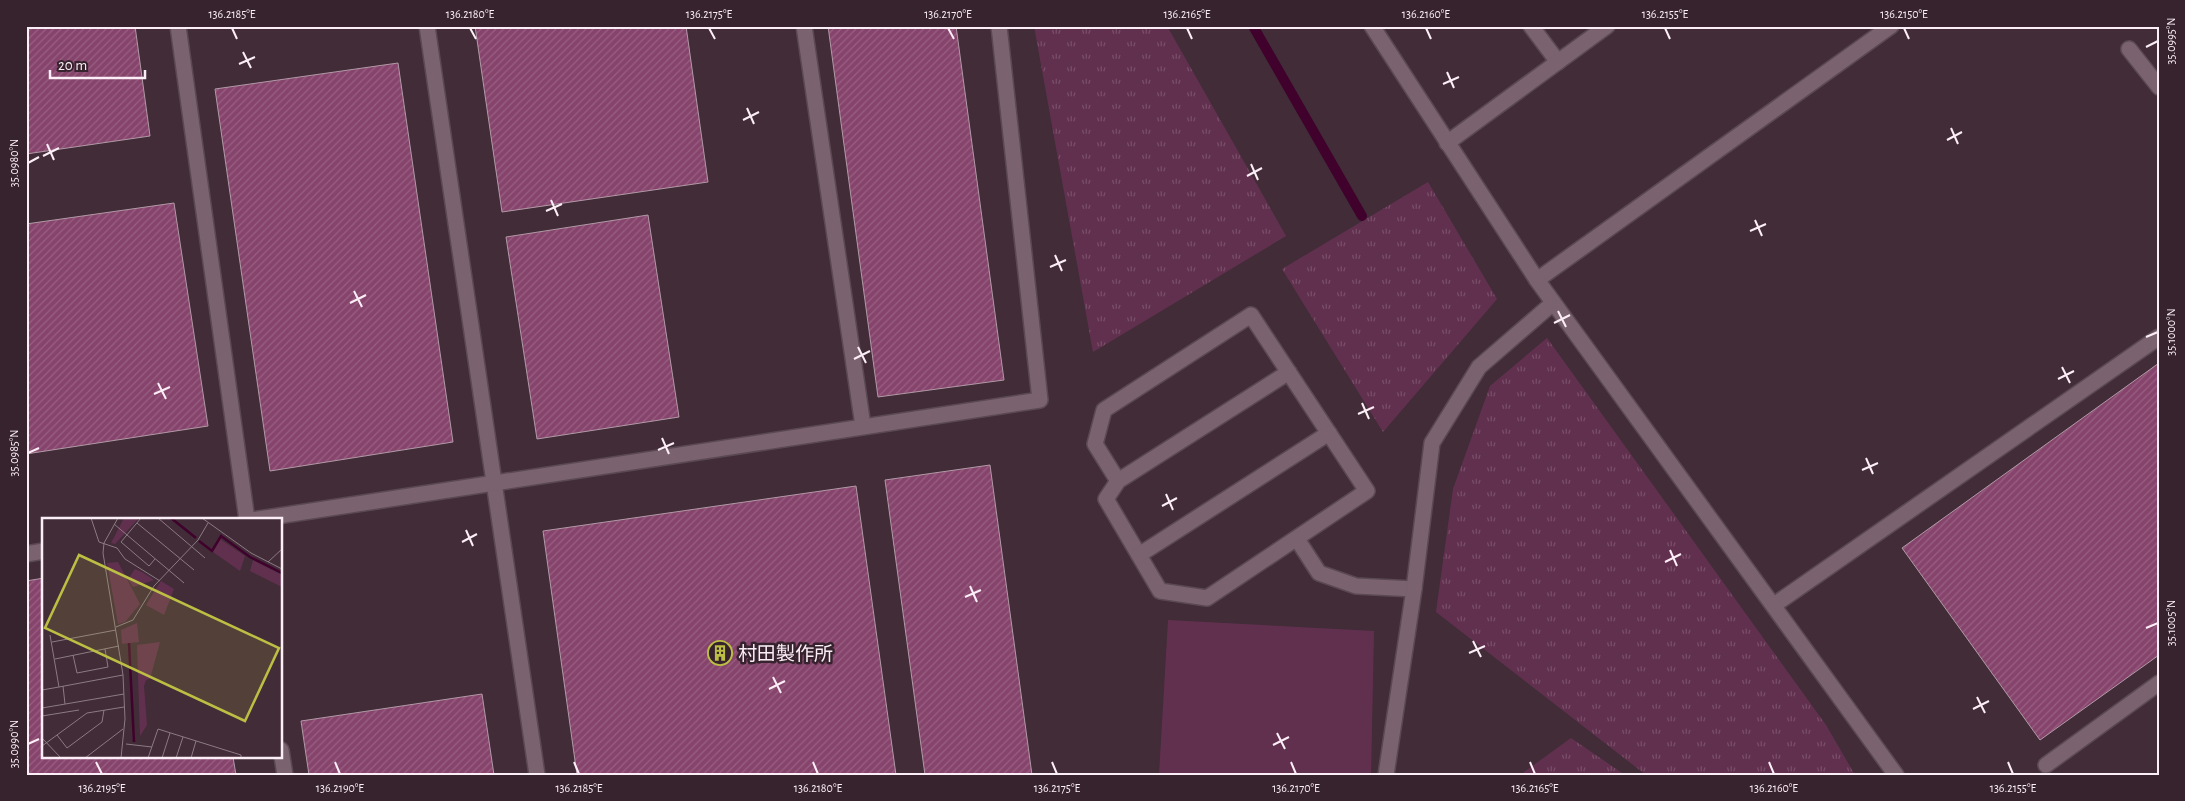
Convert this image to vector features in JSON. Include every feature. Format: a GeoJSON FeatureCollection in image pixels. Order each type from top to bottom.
{"type":"FeatureCollection","features":[{"type":"Feature","properties":{"kind":"street"},"geometry":{"type":"LineString","coordinates":[[182,26],[178,27],[247,518]]}},
{"type":"Feature","properties":{"kind":"street"},"geometry":{"type":"LineString","coordinates":[[427,26],[537,775]]}},
{"type":"Feature","properties":{"kind":"street"},"geometry":{"type":"LineString","coordinates":[[804,26],[863,426]]}},
{"type":"Feature","properties":{"kind":"street"},"geometry":{"type":"LineString","coordinates":[[265,518],[1040,400],[999,26]]}},
{"type":"Feature","properties":{"kind":"street"},"geometry":{"type":"LineString","coordinates":[[1372,26],[1537,280],[1896,775]]}},
{"type":"Feature","properties":{"kind":"street"},"geometry":{"type":"LineString","coordinates":[[1531,26],[1558,62]]}},
{"type":"Feature","properties":{"kind":"street"},"geometry":{"type":"LineString","coordinates":[[1447,143],[1608,26]]}},
{"type":"Feature","properties":{"kind":"street"},"geometry":{"type":"LineString","coordinates":[[1537,280],[1891,26]]}},
{"type":"Feature","properties":{"kind":"street"},"geometry":{"type":"LineString","coordinates":[[2130,49],[2159,87]]}},
{"type":"Feature","properties":{"kind":"street"},"geometry":{"type":"LineString","coordinates":[[1386,775],[1414,589],[1432,443],[1479,367],[1554,303]]}},
{"type":"Feature","properties":{"kind":"street"},"geometry":{"type":"LineString","coordinates":[[1118,482],[1095,444],[1104,410],[1251,315],[1289,372],[1367,491],[1207,598],[1160,591],[1106,498],[1118,482],[1289,372]]}},
{"type":"Feature","properties":{"kind":"street"},"geometry":{"type":"LineString","coordinates":[[1774,605],[2159,337]]}},
{"type":"Feature","properties":{"kind":"street"},"geometry":{"type":"LineString","coordinates":[[1139,555],[1329,433]]}},
{"type":"Feature","properties":{"kind":"street"},"geometry":{"type":"LineString","coordinates":[[1297,539],[1319,572],[1356,586],[1414,589]]}},
{"type":"Feature","properties":{"kind":"street"},"geometry":{"type":"LineString","coordinates":[[26,554],[42,551]]}},
{"type":"Feature","properties":{"kind":"street"},"geometry":{"type":"LineString","coordinates":[[2046,765],[2159,684]]}},
{"type":"Feature","properties":{"kind":"street"},"geometry":{"type":"LineString","coordinates":[[282,756],[285,775]]}},
{"type":"Feature","properties":{"kind":"green space"},"geometry":{"type":"Polygon","coordinates":[[[1034,26],[1167,26],[1286,236],[1093,352],[1034,26]]]}},
{"type":"Feature","properties":{"kind":"green space"},"geometry":{"type":"Polygon","coordinates":[[[1428,182],[1497,299],[1383,432],[1282,269],[1428,182]]]}},
{"type":"Feature","properties":{"kind":"green space"},"geometry":{"type":"Polygon","coordinates":[[[1547,338],[1826,725],[1855,775],[1646,775],[1436,612],[1453,489],[1490,386],[1547,338]]]}},
{"type":"Feature","properties":{"kind":"green space"},"geometry":{"type":"Polygon","coordinates":[[[1168,620],[1374,631],[1371,775],[1159,775],[1168,620]]]}},
{"type":"Feature","properties":{"kind":"green space"},"geometry":{"type":"Polygon","coordinates":[[[1571,738],[1625,775],[1520,775],[1571,738]]]}},
{"type":"Feature","properties":{"kind":"building"},"geometry":{"type":"Polygon","coordinates":[[[26,26],[135,26],[150,136],[26,154],[26,26]]]}},
{"type":"Feature","properties":{"kind":"building"},"geometry":{"type":"Polygon","coordinates":[[[475,26],[686,26],[708,182],[502,212],[475,26]]]}},
{"type":"Feature","properties":{"kind":"building"},"geometry":{"type":"Polygon","coordinates":[[[828,26],[956,26],[1004,380],[878,397],[828,26]]]}},
{"type":"Feature","properties":{"kind":"building"},"geometry":{"type":"Polygon","coordinates":[[[398,63],[453,442],[270,471],[215,89],[398,63]]]}},
{"type":"Feature","properties":{"kind":"building"},"geometry":{"type":"Polygon","coordinates":[[[174,203],[208,426],[26,454],[26,224],[174,203]]]}},
{"type":"Feature","properties":{"kind":"building"},"geometry":{"type":"Polygon","coordinates":[[[648,215],[679,417],[537,439],[506,237],[648,215]]]}},
{"type":"Feature","properties":{"kind":"building"},"geometry":{"type":"Polygon","coordinates":[[[2159,363],[2159,655],[2040,740],[1902,548],[2159,363]]]}},
{"type":"Feature","properties":{"kind":"building"},"geometry":{"type":"Polygon","coordinates":[[[990,465],[1032,775],[925,775],[885,480],[990,465]]]}},
{"type":"Feature","properties":{"kind":"building","name":"村田製作所"},"geometry":{"type":"Polygon","coordinates":[[[856,486],[896,775],[577,775],[543,531],[856,486]]]}},
{"type":"Feature","properties":{"kind":"building"},"geometry":{"type":"Polygon","coordinates":[[[42,578],[42,758],[233,758],[236,775],[26,775],[26,581],[42,578]]]}},
{"type":"Feature","properties":{"kind":"building"},"geometry":{"type":"Polygon","coordinates":[[[482,694],[494,775],[309,775],[301,721],[482,694]]]}},
{"type":"Feature","properties":{"kind":"waterway"},"geometry":{"type":"LineString","coordinates":[[1253,26],[1362,216]]}},
{"type":"Feature","properties":{"kind":"place","name":"村田製作所"},"geometry":{"type":"Point","coordinates":[720,653]}}]}
